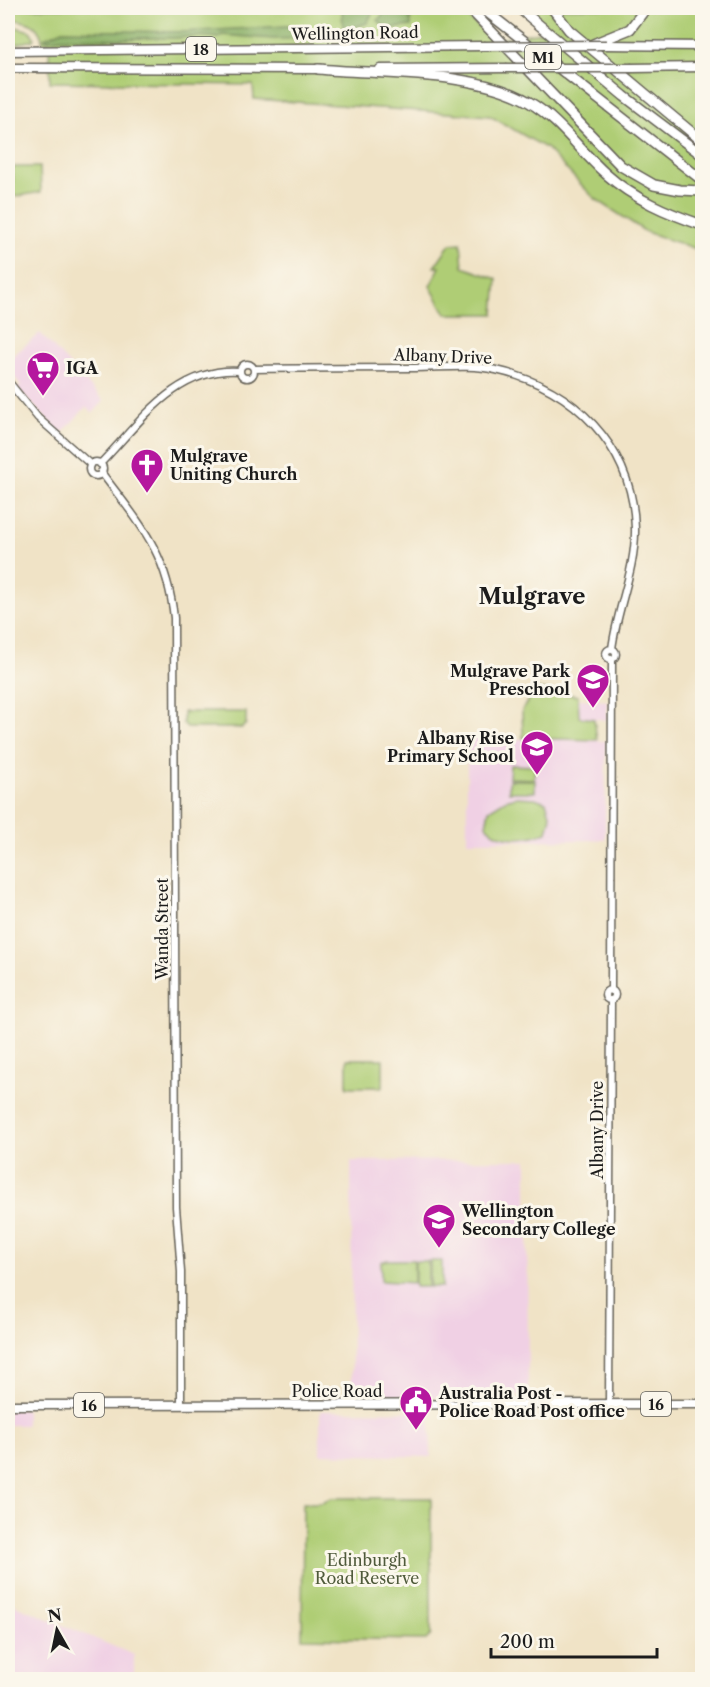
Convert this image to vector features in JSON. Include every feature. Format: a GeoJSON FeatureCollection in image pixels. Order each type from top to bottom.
{"type":"FeatureCollection","features":[{"type":"Feature","properties":{"kind":"highway"},"geometry":{"type":"LineString","coordinates":[[469,8],[621,166],[644,181],[680,190],[702,191]]}},
{"type":"Feature","properties":{"kind":"highway","name":"M1"},"geometry":{"type":"LineString","coordinates":[[482,8],[702,180]]}},
{"type":"Feature","properties":{"kind":"highway","name":"M1"},"geometry":{"type":"LineString","coordinates":[[519,8],[624,96],[702,155]]}},
{"type":"Feature","properties":{"kind":"highway"},"geometry":{"type":"LineString","coordinates":[[552,8],[569,30],[702,141]]}},
{"type":"Feature","properties":{"kind":"highway"},"geometry":{"type":"LineString","coordinates":[[589,46],[603,44],[630,29],[646,8]]}},
{"type":"Feature","properties":{"kind":"highway"},"geometry":{"type":"LineString","coordinates":[[318,69],[454,80],[502,89],[531,103],[556,123],[605,173],[628,192],[652,206],[702,225]]}},
{"type":"Feature","properties":{"kind":"main road"},"geometry":{"type":"LineString","coordinates":[[603,44],[702,46]]}},
{"type":"Feature","properties":{"kind":"main road","name":"Wellington Road"},"geometry":{"type":"LineString","coordinates":[[8,51],[589,46]]}},
{"type":"Feature","properties":{"kind":"main road"},"geometry":{"type":"LineString","coordinates":[[55,50],[55,67]]}},
{"type":"Feature","properties":{"kind":"main road","name":"Wellington Road"},"geometry":{"type":"LineString","coordinates":[[8,68],[702,67]]}},
{"type":"Feature","properties":{"kind":"main road","name":"Police Road"},"geometry":{"type":"LineString","coordinates":[[8,1405],[702,1404]]}},
{"type":"Feature","properties":{"kind":"street","name":"Albany Drive"},"geometry":{"type":"LineString","coordinates":[[100,464],[166,394],[180,384],[210,372],[240,371],[245,364],[254,369],[475,368],[523,378],[565,398],[583,412],[608,440],[623,469],[632,496],[634,547],[617,613],[612,649],[606,654],[612,658],[611,990],[615,996],[611,1000],[609,1404]]}},
{"type":"Feature","properties":{"kind":"street"},"geometry":{"type":"LineString","coordinates":[[8,381],[38,418],[90,464],[91,473],[98,475],[101,472],[100,464],[94,462],[90,464]]}},
{"type":"Feature","properties":{"kind":"street","name":"Wanda Street"},"geometry":{"type":"LineString","coordinates":[[101,472],[140,521],[155,547],[170,591],[175,625],[176,1207],[181,1272],[181,1405]]}},
{"type":"Feature","properties":{"kind":"shaded area"},"geometry":{"type":"Polygon","coordinates":[[[40,333],[104,401],[93,413],[86,407],[61,434],[17,388],[21,385],[8,369],[8,360],[40,333]]]}},
{"type":"Feature","properties":{"kind":"shaded area","name":"Mulgrave Park Preschool"},"geometry":{"type":"Polygon","coordinates":[[[579,699],[607,701],[607,720],[579,717],[579,699]]]}},
{"type":"Feature","properties":{"kind":"shaded area","name":"Albany Rise Primary School"},"geometry":{"type":"Polygon","coordinates":[[[467,738],[606,741],[605,840],[467,841],[467,738]]]}},
{"type":"Feature","properties":{"kind":"shaded area","name":"Wellington Secondary College"},"geometry":{"type":"Polygon","coordinates":[[[527,1160],[528,1396],[352,1397],[351,1161],[527,1160]]]}},
{"type":"Feature","properties":{"kind":"shaded area"},"geometry":{"type":"Polygon","coordinates":[[[8,1410],[26,1410],[26,1425],[8,1425],[8,1410]]]}},
{"type":"Feature","properties":{"kind":"shaded area"},"geometry":{"type":"Polygon","coordinates":[[[320,1411],[430,1412],[431,1457],[320,1454],[320,1411]]]}},
{"type":"Feature","properties":{"kind":"shaded area"},"geometry":{"type":"Polygon","coordinates":[[[8,1602],[134,1655],[134,1679],[8,1679],[8,1602]]]}},
{"type":"Feature","properties":{"kind":"green space"},"geometry":{"type":"Polygon","coordinates":[[[8,8],[457,8],[494,40],[546,31],[519,8],[702,8],[702,251],[646,232],[594,198],[546,148],[490,116],[254,99],[253,85],[50,82],[49,43],[43,43],[35,26],[8,18],[8,8]]]}},
{"type":"Feature","properties":{"kind":"green space"},"geometry":{"type":"Polygon","coordinates":[[[342,8],[375,8],[367,23],[350,29],[343,28],[342,8]]]}},
{"type":"Feature","properties":{"kind":"green space"},"geometry":{"type":"Polygon","coordinates":[[[386,11],[404,14],[409,12],[413,16],[410,18],[411,26],[386,29],[378,20],[386,11]]]}},
{"type":"Feature","properties":{"kind":"green space"},"geometry":{"type":"Polygon","coordinates":[[[8,25],[30,31],[34,37],[33,40],[8,46],[8,25]]]}},
{"type":"Feature","properties":{"kind":"green space"},"geometry":{"type":"Polygon","coordinates":[[[287,26],[324,34],[322,38],[273,39],[222,35],[218,38],[201,36],[46,40],[44,38],[63,30],[183,32],[287,26]]]}},
{"type":"Feature","properties":{"kind":"green space"},"geometry":{"type":"Polygon","coordinates":[[[13,167],[40,167],[41,192],[13,197],[13,167]]]}},
{"type":"Feature","properties":{"kind":"green space"},"geometry":{"type":"Polygon","coordinates":[[[461,243],[463,267],[497,279],[494,314],[446,314],[430,286],[440,267],[434,267],[450,244],[461,243]]]}},
{"type":"Feature","properties":{"kind":"green space"},"geometry":{"type":"Polygon","coordinates":[[[536,689],[578,696],[579,717],[594,719],[597,740],[523,738],[522,710],[536,689]]]}},
{"type":"Feature","properties":{"kind":"green space"},"geometry":{"type":"Polygon","coordinates":[[[183,712],[246,712],[246,724],[242,728],[187,728],[183,724],[183,712]]]}},
{"type":"Feature","properties":{"kind":"green space"},"geometry":{"type":"Polygon","coordinates":[[[510,765],[535,766],[534,779],[509,778],[510,765]]]}},
{"type":"Feature","properties":{"kind":"green space"},"geometry":{"type":"Polygon","coordinates":[[[509,780],[535,780],[535,792],[509,792],[509,780]]]}},
{"type":"Feature","properties":{"kind":"green space"},"geometry":{"type":"Polygon","coordinates":[[[517,797],[535,798],[546,802],[551,817],[547,832],[514,838],[498,835],[486,825],[489,810],[505,800],[517,797]]]}},
{"type":"Feature","properties":{"kind":"green space"},"geometry":{"type":"Polygon","coordinates":[[[347,1059],[383,1059],[383,1087],[347,1087],[347,1059]]]}},
{"type":"Feature","properties":{"kind":"green space"},"geometry":{"type":"Polygon","coordinates":[[[414,1260],[414,1283],[381,1281],[381,1262],[414,1260]]]}},
{"type":"Feature","properties":{"kind":"green space"},"geometry":{"type":"Polygon","coordinates":[[[415,1261],[428,1261],[428,1287],[415,1287],[415,1261]]]}},
{"type":"Feature","properties":{"kind":"green space"},"geometry":{"type":"Polygon","coordinates":[[[430,1261],[442,1261],[442,1287],[430,1287],[430,1261]]]}},
{"type":"Feature","properties":{"kind":"green space","name":"Edinburgh Road Reserve"},"geometry":{"type":"Polygon","coordinates":[[[331,1498],[431,1498],[431,1635],[426,1640],[302,1638],[303,1503],[322,1503],[331,1498]]]}},
{"type":"Feature","properties":{"kind":"place","name":"IGA"},"geometry":{"type":"Point","coordinates":[43,397]}},
{"type":"Feature","properties":{"kind":"place","name":"Mulgrave Uniting Church"},"geometry":{"type":"Point","coordinates":[147,494]}},
{"type":"Feature","properties":{"kind":"place","name":"Mulgrave Park Preschool"},"geometry":{"type":"Point","coordinates":[593,709]}},
{"type":"Feature","properties":{"kind":"place","name":"Albany Rise Primary School"},"geometry":{"type":"Point","coordinates":[537,776]}},
{"type":"Feature","properties":{"kind":"place","name":"Wellington Secondary College"},"geometry":{"type":"Point","coordinates":[439,1249]}},
{"type":"Feature","properties":{"kind":"place","name":"Australia Post - Police Road Post office"},"geometry":{"type":"Point","coordinates":[416,1431]}},
{"type":"Feature","properties":{"kind":"district","name":"Mulgrave"},"geometry":{"type":"Point","coordinates":[532,596]}}]}
